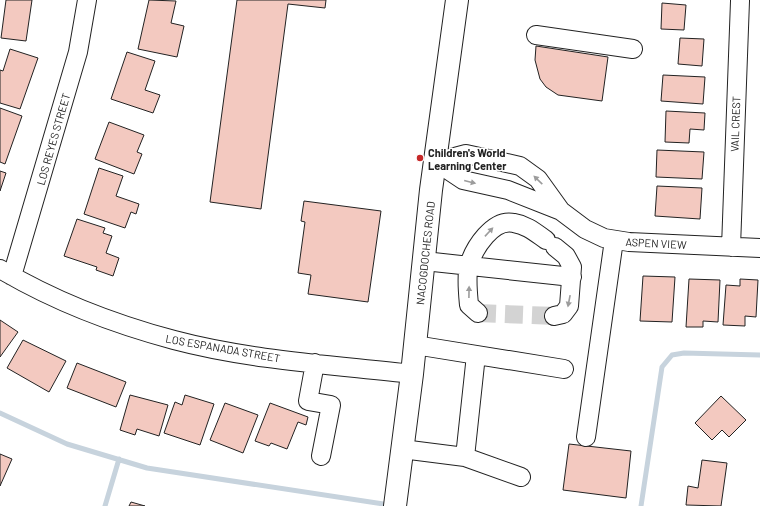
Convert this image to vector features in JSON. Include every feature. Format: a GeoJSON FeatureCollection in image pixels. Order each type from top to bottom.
{"type":"FeatureCollection","features":[{"type":"Feature","properties":{"kind":"main road","name":"NACOGDOCHES ROAD"},"geometry":{"type":"LineString","coordinates":[[395,506],[412,374],[431,190],[436,162],[456,0]]}},
{"type":"Feature","properties":{"kind":"street","name":"LOS REYES STREET"},"geometry":{"type":"LineString","coordinates":[[6,273],[78,52],[87,0]]}},
{"type":"Feature","properties":{"kind":"street","name":"VAIL CREST"},"geometry":{"type":"LineString","coordinates":[[731,246],[740,1]]}},
{"type":"Feature","properties":{"kind":"street"},"geometry":{"type":"LineString","coordinates":[[536,35],[633,49]]}},
{"type":"Feature","properties":{"kind":"street","name":"ASPEN VIEW"},"geometry":{"type":"LineString","coordinates":[[436,162],[466,154],[520,166],[538,178],[561,211]]}},
{"type":"Feature","properties":{"kind":"street","name":"ASPEN VIEW"},"geometry":{"type":"LineString","coordinates":[[436,162],[463,180],[508,190],[561,211],[584,228],[604,238],[614,240],[760,248]]}},
{"type":"Feature","properties":{"kind":"street"},"geometry":{"type":"LineString","coordinates":[[478,313],[469,305],[469,266],[480,243],[493,228],[503,223],[513,222],[527,227],[536,241],[549,246],[563,258],[568,258],[572,267],[569,306],[563,314],[554,316]]}},
{"type":"Feature","properties":{"kind":"street"},"geometry":{"type":"LineString","coordinates":[[586,437],[614,240]]}},
{"type":"Feature","properties":{"kind":"street"},"geometry":{"type":"LineString","coordinates":[[424,261],[572,277]]}},
{"type":"Feature","properties":{"kind":"street","name":"LOS ESPANADA STREET"},"geometry":{"type":"LineString","coordinates":[[6,273],[89,312],[128,327],[169,339],[248,354],[412,374]]}},
{"type":"Feature","properties":{"kind":"street"},"geometry":{"type":"LineString","coordinates":[[415,345],[564,369]]}},
{"type":"Feature","properties":{"kind":"street"},"geometry":{"type":"LineString","coordinates":[[464,457],[476,356]]}},
{"type":"Feature","properties":{"kind":"street"},"geometry":{"type":"LineString","coordinates":[[315,363],[308,401],[331,405],[321,456]]}},
{"type":"Feature","properties":{"kind":"street"},"geometry":{"type":"LineString","coordinates":[[401,457],[464,457],[521,478]]}},
{"type":"Feature","properties":{"kind":"building"},"geometry":{"type":"Polygon","coordinates":[[[6,0],[32,0],[26,41],[1,38],[6,0]]]}},
{"type":"Feature","properties":{"kind":"building"},"geometry":{"type":"Polygon","coordinates":[[[149,0],[176,1],[171,23],[184,26],[177,57],[138,49],[149,0]]]}},
{"type":"Feature","properties":{"kind":"building"},"geometry":{"type":"Polygon","coordinates":[[[237,0],[326,0],[325,8],[288,4],[261,209],[210,202],[237,0]]]}},
{"type":"Feature","properties":{"kind":"building"},"geometry":{"type":"Polygon","coordinates":[[[662,3],[686,5],[684,30],[661,29],[662,3]]]}},
{"type":"Feature","properties":{"kind":"building"},"geometry":{"type":"Polygon","coordinates":[[[680,38],[704,39],[702,66],[678,64],[680,38]]]}},
{"type":"Feature","properties":{"kind":"building"},"geometry":{"type":"Polygon","coordinates":[[[536,46],[608,57],[602,101],[558,95],[546,87],[540,79],[535,60],[536,46]]]}},
{"type":"Feature","properties":{"kind":"building"},"geometry":{"type":"Polygon","coordinates":[[[10,49],[38,58],[20,109],[0,103],[0,70],[3,71],[10,49]]]}},
{"type":"Feature","properties":{"kind":"building"},"geometry":{"type":"Polygon","coordinates":[[[127,52],[155,61],[145,90],[160,95],[153,113],[111,99],[127,52]]]}},
{"type":"Feature","properties":{"kind":"building"},"geometry":{"type":"Polygon","coordinates":[[[663,75],[705,77],[703,104],[661,101],[663,75]]]}},
{"type":"Feature","properties":{"kind":"building"},"geometry":{"type":"Polygon","coordinates":[[[0,108],[22,116],[5,164],[0,162],[0,108]]]}},
{"type":"Feature","properties":{"kind":"building"},"geometry":{"type":"Polygon","coordinates":[[[666,111],[705,113],[704,130],[690,129],[689,143],[665,142],[666,111]]]}},
{"type":"Feature","properties":{"kind":"building"},"geometry":{"type":"Polygon","coordinates":[[[109,122],[144,135],[137,152],[142,154],[134,174],[95,159],[109,122]]]}},
{"type":"Feature","properties":{"kind":"building"},"geometry":{"type":"Polygon","coordinates":[[[657,150],[704,152],[702,179],[656,177],[657,150]]]}},
{"type":"Feature","properties":{"kind":"building"},"geometry":{"type":"Polygon","coordinates":[[[99,168],[123,176],[116,196],[139,204],[136,214],[131,212],[125,228],[84,214],[99,168]]]}},
{"type":"Feature","properties":{"kind":"building"},"geometry":{"type":"Polygon","coordinates":[[[0,171],[6,173],[0,191],[0,171]]]}},
{"type":"Feature","properties":{"kind":"building"},"geometry":{"type":"Polygon","coordinates":[[[657,186],[702,188],[700,219],[655,216],[657,186]]]}},
{"type":"Feature","properties":{"kind":"building"},"geometry":{"type":"Polygon","coordinates":[[[304,201],[381,211],[368,302],[308,294],[311,275],[298,273],[305,222],[301,221],[304,201]]]}},
{"type":"Feature","properties":{"kind":"building"},"geometry":{"type":"Polygon","coordinates":[[[77,219],[105,228],[103,233],[112,236],[106,253],[119,258],[113,276],[96,270],[97,267],[64,256],[77,219]]]}},
{"type":"Feature","properties":{"kind":"building"},"geometry":{"type":"Polygon","coordinates":[[[643,276],[675,277],[672,322],[640,321],[643,276]]]}},
{"type":"Feature","properties":{"kind":"building"},"geometry":{"type":"Polygon","coordinates":[[[689,279],[720,280],[718,322],[703,321],[703,327],[686,327],[689,279]]]}},
{"type":"Feature","properties":{"kind":"building"},"geometry":{"type":"Polygon","coordinates":[[[740,279],[758,280],[756,317],[745,316],[745,326],[723,325],[726,285],[740,286],[740,279]]]}},
{"type":"Feature","properties":{"kind":"building"},"geometry":{"type":"Polygon","coordinates":[[[0,320],[18,332],[0,357],[0,320]]]}},
{"type":"Feature","properties":{"kind":"building"},"geometry":{"type":"Polygon","coordinates":[[[23,340],[66,361],[49,392],[7,368],[23,340]]]}},
{"type":"Feature","properties":{"kind":"building"},"geometry":{"type":"Polygon","coordinates":[[[77,363],[126,382],[116,407],[67,388],[77,363]]]}},
{"type":"Feature","properties":{"kind":"building"},"geometry":{"type":"Polygon","coordinates":[[[130,395],[168,405],[159,436],[137,429],[135,435],[120,430],[130,395]]]}},
{"type":"Feature","properties":{"kind":"building"},"geometry":{"type":"Polygon","coordinates":[[[185,395],[214,404],[200,445],[164,433],[175,402],[182,405],[185,395]]]}},
{"type":"Feature","properties":{"kind":"building"},"geometry":{"type":"Polygon","coordinates":[[[721,396],[746,420],[729,437],[722,430],[712,440],[695,423],[721,396]]]}},
{"type":"Feature","properties":{"kind":"building"},"geometry":{"type":"Polygon","coordinates":[[[225,403],[258,415],[243,453],[210,440],[225,403]]]}},
{"type":"Feature","properties":{"kind":"building"},"geometry":{"type":"Polygon","coordinates":[[[270,403],[308,417],[306,425],[298,422],[287,449],[271,443],[269,446],[255,441],[270,403]]]}},
{"type":"Feature","properties":{"kind":"building"},"geometry":{"type":"Polygon","coordinates":[[[569,444],[631,451],[626,498],[563,490],[569,444]]]}},
{"type":"Feature","properties":{"kind":"building"},"geometry":{"type":"Polygon","coordinates":[[[0,454],[12,459],[0,486],[0,454]]]}},
{"type":"Feature","properties":{"kind":"building"},"geometry":{"type":"Polygon","coordinates":[[[702,460],[727,463],[721,506],[686,505],[688,486],[698,488],[702,460]]]}},
{"type":"Feature","properties":{"kind":"building"},"geometry":{"type":"Polygon","coordinates":[[[131,502],[145,506],[129,506],[131,502]]]}},
{"type":"Feature","properties":{"kind":"waterway"},"geometry":{"type":"LineString","coordinates":[[641,506],[662,367],[672,355],[684,353],[760,355]]}},
{"type":"Feature","properties":{"kind":"waterway"},"geometry":{"type":"LineString","coordinates":[[0,413],[67,444],[147,468],[390,505]]}},
{"type":"Feature","properties":{"kind":"waterway"},"geometry":{"type":"LineString","coordinates":[[105,506],[119,459]]}},
{"type":"Feature","properties":{"kind":"tunnel"},"geometry":{"type":"LineString","coordinates":[[478,313],[554,316]]}},
{"type":"Feature","properties":{"kind":"place","name":"Children's World Learning Center"},"geometry":{"type":"Point","coordinates":[420,158]}}]}
